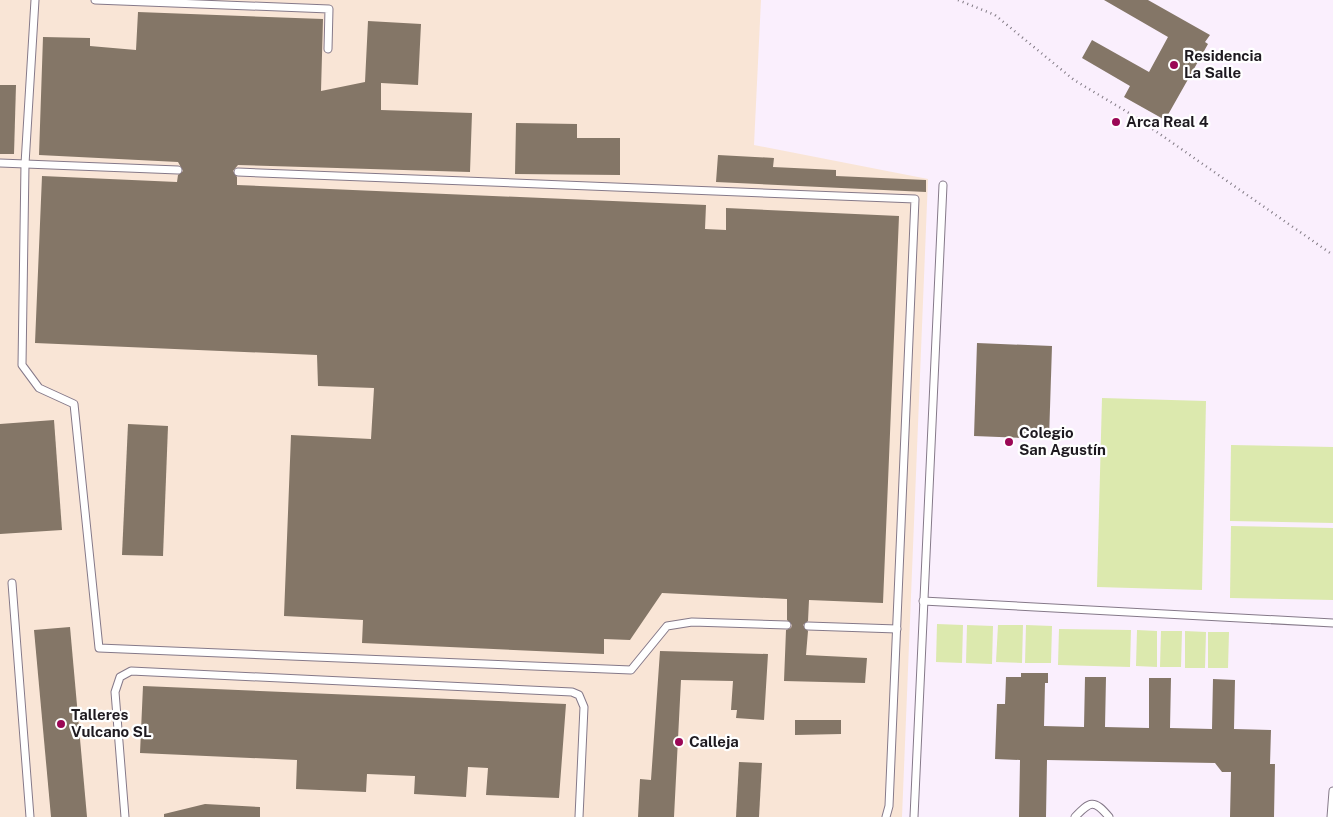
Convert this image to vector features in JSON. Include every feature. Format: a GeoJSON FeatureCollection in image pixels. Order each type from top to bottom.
{"type":"FeatureCollection","features":[{"type":"Feature","properties":{"kind":"lane"},"geometry":{"type":"LineString","coordinates":[[35,0],[25,164],[22,365],[39,388],[74,404],[99,648],[631,670],[667,626],[692,622],[787,625]]}},
{"type":"Feature","properties":{"kind":"lane"},"geometry":{"type":"LineString","coordinates":[[95,0],[329,9],[328,49]]}},
{"type":"Feature","properties":{"kind":"lane"},"geometry":{"type":"LineString","coordinates":[[0,163],[178,170]]}},
{"type":"Feature","properties":{"kind":"lane"},"geometry":{"type":"LineString","coordinates":[[238,172],[915,199],[889,806],[886,817]]}},
{"type":"Feature","properties":{"kind":"lane"},"geometry":{"type":"LineString","coordinates":[[914,817],[943,185]]}},
{"type":"Feature","properties":{"kind":"lane"},"geometry":{"type":"LineString","coordinates":[[12,583],[30,817]]}},
{"type":"Feature","properties":{"kind":"lane"},"geometry":{"type":"LineString","coordinates":[[923,601],[1333,623]]}},
{"type":"Feature","properties":{"kind":"lane"},"geometry":{"type":"LineString","coordinates":[[808,626],[897,629]]}},
{"type":"Feature","properties":{"kind":"lane"},"geometry":{"type":"LineString","coordinates":[[125,817],[115,692],[120,677],[131,670],[572,692],[578,695],[584,707],[578,817]]}},
{"type":"Feature","properties":{"kind":"lane"},"geometry":{"type":"LineString","coordinates":[[1331,817],[1333,791]]}},
{"type":"Feature","properties":{"kind":"lane"},"geometry":{"type":"LineString","coordinates":[[1075,817],[1088,804],[1093,804],[1101,808],[1109,817]]}},
{"type":"Feature","properties":{"kind":"path"},"geometry":{"type":"LineString","coordinates":[[958,0],[995,15],[1074,80],[1134,116],[1333,255]]}},
{"type":"Feature","properties":{"kind":"shaded area"},"geometry":{"type":"Polygon","coordinates":[[[0,0],[761,0],[754,145],[928,179],[902,817],[0,817],[0,0]]]}},
{"type":"Feature","properties":{"kind":"green space"},"geometry":{"type":"Polygon","coordinates":[[[1102,398],[1206,401],[1202,590],[1097,587],[1102,398]]]}},
{"type":"Feature","properties":{"kind":"green space"},"geometry":{"type":"Polygon","coordinates":[[[1231,445],[1333,447],[1333,523],[1230,521],[1231,445]]]}},
{"type":"Feature","properties":{"kind":"green space"},"geometry":{"type":"Polygon","coordinates":[[[1231,526],[1333,528],[1333,600],[1230,598],[1231,526]]]}},
{"type":"Feature","properties":{"kind":"green space"},"geometry":{"type":"Polygon","coordinates":[[[937,624],[963,625],[962,663],[936,662],[937,624]]]}},
{"type":"Feature","properties":{"kind":"green space"},"geometry":{"type":"Polygon","coordinates":[[[967,625],[993,626],[992,664],[966,663],[967,625]]]}},
{"type":"Feature","properties":{"kind":"green space"},"geometry":{"type":"Polygon","coordinates":[[[998,625],[1023,625],[1022,663],[996,662],[998,625]]]}},
{"type":"Feature","properties":{"kind":"green space"},"geometry":{"type":"Polygon","coordinates":[[[1026,625],[1052,626],[1051,663],[1025,663],[1026,625]]]}},
{"type":"Feature","properties":{"kind":"green space"},"geometry":{"type":"Polygon","coordinates":[[[1059,629],[1131,630],[1130,667],[1058,665],[1059,629]]]}},
{"type":"Feature","properties":{"kind":"green space"},"geometry":{"type":"Polygon","coordinates":[[[1137,630],[1157,631],[1157,667],[1136,666],[1137,630]]]}},
{"type":"Feature","properties":{"kind":"green space"},"geometry":{"type":"Polygon","coordinates":[[[1161,631],[1182,631],[1181,667],[1160,667],[1161,631]]]}},
{"type":"Feature","properties":{"kind":"green space"},"geometry":{"type":"Polygon","coordinates":[[[1185,631],[1206,632],[1205,668],[1185,668],[1185,631]]]}},
{"type":"Feature","properties":{"kind":"green space"},"geometry":{"type":"Polygon","coordinates":[[[1208,632],[1229,632],[1228,668],[1208,668],[1208,632]]]}},
{"type":"Feature","properties":{"kind":"building","name":"Residencia La Salle"},"geometry":{"type":"Polygon","coordinates":[[[1104,0],[1148,0],[1210,35],[1205,42],[1208,44],[1165,120],[1124,97],[1130,86],[1082,58],[1092,40],[1149,72],[1168,37],[1104,0]]]}},
{"type":"Feature","properties":{"kind":"building"},"geometry":{"type":"Polygon","coordinates":[[[138,12],[323,19],[321,91],[365,82],[368,21],[421,24],[418,85],[381,83],[381,110],[472,113],[470,172],[238,165],[233,171],[237,177],[237,185],[706,205],[705,229],[726,230],[726,208],[899,216],[883,603],[809,600],[808,621],[803,625],[808,631],[806,655],[867,658],[865,683],[784,681],[786,630],[791,628],[792,625],[787,620],[787,599],[662,593],[630,640],[604,639],[604,654],[362,643],[363,620],[284,616],[291,435],[371,439],[374,388],[318,386],[317,355],[35,343],[42,176],[177,182],[178,175],[183,171],[178,162],[39,155],[43,37],[90,38],[90,46],[136,50],[138,12]]]}},
{"type":"Feature","properties":{"kind":"building"},"geometry":{"type":"Polygon","coordinates":[[[0,85],[16,85],[14,154],[0,154],[0,85]]]}},
{"type":"Feature","properties":{"kind":"building"},"geometry":{"type":"Polygon","coordinates":[[[516,123],[577,124],[577,138],[620,138],[620,175],[515,174],[516,123]]]}},
{"type":"Feature","properties":{"kind":"building"},"geometry":{"type":"Polygon","coordinates":[[[718,155],[774,158],[773,167],[836,170],[836,176],[926,180],[926,192],[716,182],[718,155]]]}},
{"type":"Feature","properties":{"kind":"building"},"geometry":{"type":"Polygon","coordinates":[[[977,343],[1052,346],[1049,439],[974,436],[977,343]]]}},
{"type":"Feature","properties":{"kind":"building"},"geometry":{"type":"Polygon","coordinates":[[[54,420],[62,530],[0,534],[0,424],[54,420]]]}},
{"type":"Feature","properties":{"kind":"building"},"geometry":{"type":"Polygon","coordinates":[[[128,424],[168,426],[163,556],[122,555],[128,424]]]}},
{"type":"Feature","properties":{"kind":"building","name":"Talleres Vulcano SL"},"geometry":{"type":"Polygon","coordinates":[[[70,627],[87,817],[51,817],[34,630],[70,627]]]}},
{"type":"Feature","properties":{"kind":"building"},"geometry":{"type":"Polygon","coordinates":[[[660,651],[768,654],[764,720],[736,718],[737,710],[731,710],[733,681],[681,680],[674,817],[638,817],[640,779],[651,780],[660,651]]]}},
{"type":"Feature","properties":{"kind":"building"},"geometry":{"type":"Polygon","coordinates":[[[1021,673],[1048,673],[1048,683],[1045,683],[1044,726],[1084,727],[1085,677],[1106,677],[1105,727],[1149,728],[1149,678],[1171,678],[1170,728],[1212,729],[1213,679],[1235,680],[1234,729],[1271,730],[1270,764],[1275,764],[1274,817],[1230,817],[1231,772],[1222,772],[1215,763],[1047,760],[1046,817],[1019,817],[1020,760],[995,759],[997,704],[1005,704],[1006,677],[1021,677],[1021,673]]]}},
{"type":"Feature","properties":{"kind":"building"},"geometry":{"type":"Polygon","coordinates":[[[143,686],[566,704],[559,798],[486,795],[488,768],[468,767],[466,797],[414,794],[415,776],[367,774],[366,792],[296,789],[297,760],[140,753],[143,686]]]}},
{"type":"Feature","properties":{"kind":"building"},"geometry":{"type":"Polygon","coordinates":[[[795,720],[841,720],[841,734],[795,735],[795,720]]]}},
{"type":"Feature","properties":{"kind":"building"},"geometry":{"type":"Polygon","coordinates":[[[739,762],[762,763],[759,817],[736,817],[739,762]]]}},
{"type":"Feature","properties":{"kind":"building"},"geometry":{"type":"Polygon","coordinates":[[[205,804],[260,807],[260,817],[164,817],[164,814],[205,804]]]}},
{"type":"Feature","properties":{"kind":"place","name":"Residencia La Salle"},"geometry":{"type":"Point","coordinates":[1174,65]}},
{"type":"Feature","properties":{"kind":"place","name":"Arca Real 4"},"geometry":{"type":"Point","coordinates":[1116,122]}},
{"type":"Feature","properties":{"kind":"place","name":"Colegio San Agustín"},"geometry":{"type":"Point","coordinates":[1009,442]}},
{"type":"Feature","properties":{"kind":"place","name":"Talleres Vulcano SL"},"geometry":{"type":"Point","coordinates":[61,724]}},
{"type":"Feature","properties":{"kind":"place","name":"Calleja"},"geometry":{"type":"Point","coordinates":[679,742]}}]}
